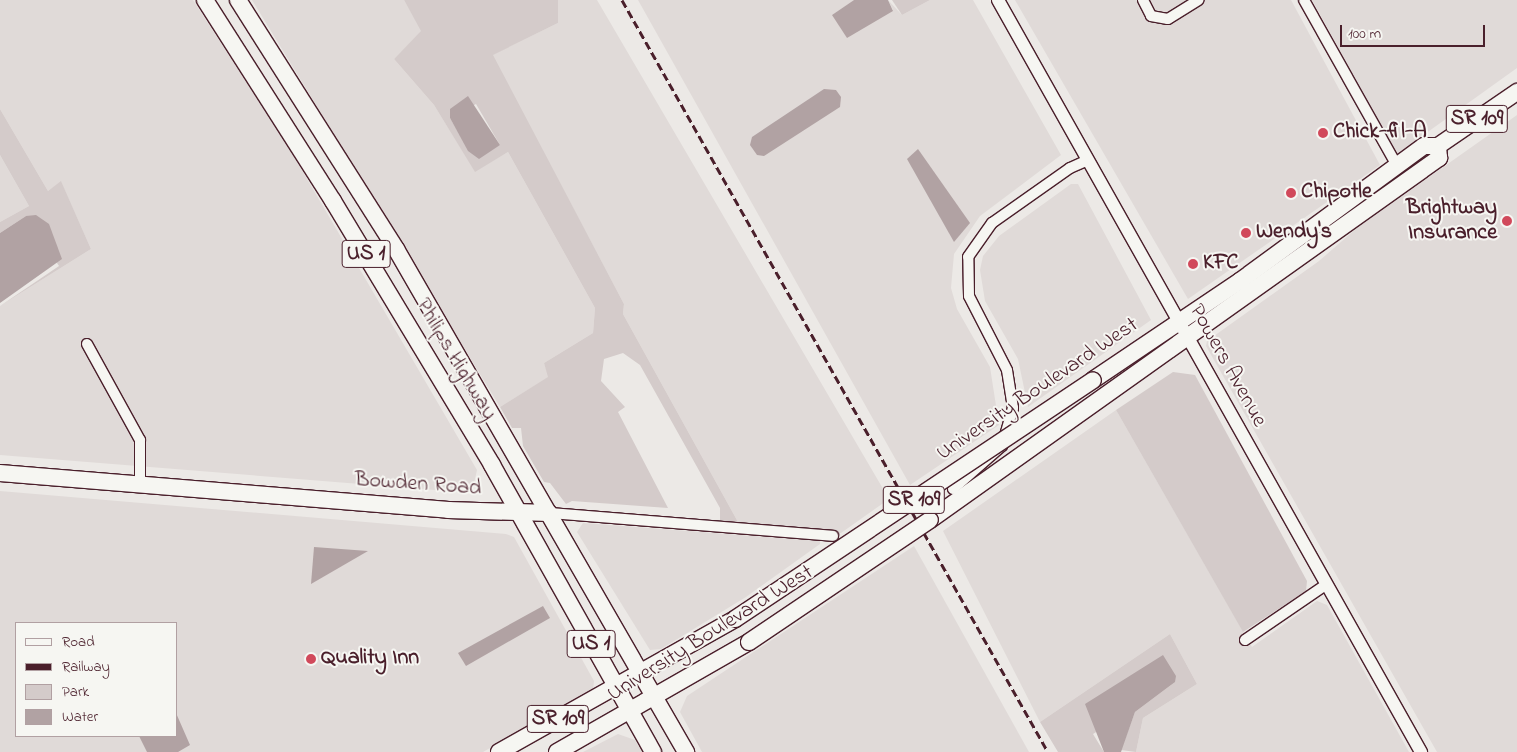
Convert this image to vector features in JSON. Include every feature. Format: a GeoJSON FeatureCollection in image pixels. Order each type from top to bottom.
{"type":"FeatureCollection","features":[{"type":"Feature","properties":{"kind":"main road","name":"Philips Highway"},"geometry":{"type":"LineString","coordinates":[[205,0],[334,201],[518,515],[653,752]]}},
{"type":"Feature","properties":{"kind":"main road","name":"Philips Highway"},"geometry":{"type":"LineString","coordinates":[[238,0],[357,186],[549,513],[686,752]]}},
{"type":"Feature","properties":{"kind":"main road","name":"University Boulevard West"},"geometry":{"type":"LineString","coordinates":[[499,752],[735,619],[1180,323],[1424,146],[1438,146],[1517,92]]}},
{"type":"Feature","properties":{"kind":"main road","name":"University Boulevard West"},"geometry":{"type":"LineString","coordinates":[[557,752],[656,698],[749,642],[1101,397],[1189,340],[1439,158],[1438,146]]}},
{"type":"Feature","properties":{"kind":"main road"},"geometry":{"type":"LineString","coordinates":[[1385,196],[1387,186],[1400,176],[1397,166]]}},
{"type":"Feature","properties":{"kind":"main road"},"geometry":{"type":"LineString","coordinates":[[334,201],[357,186]]}},
{"type":"Feature","properties":{"kind":"main road","name":"Bowden Road"},"geometry":{"type":"LineString","coordinates":[[0,473],[518,515],[549,513]]}},
{"type":"Feature","properties":{"kind":"street","name":"Powers Avenue"},"geometry":{"type":"LineString","coordinates":[[998,0],[1086,161],[1180,323],[1421,752]]}},
{"type":"Feature","properties":{"kind":"street"},"geometry":{"type":"LineString","coordinates":[[1143,0],[1151,16],[1168,19],[1199,0]]}},
{"type":"Feature","properties":{"kind":"street"},"geometry":{"type":"LineString","coordinates":[[1304,0],[1397,166]]}},
{"type":"Feature","properties":{"kind":"street"},"geometry":{"type":"LineString","coordinates":[[953,489],[1002,446],[1012,408],[1007,370],[969,296],[968,257],[992,223],[1070,168],[1086,161]]}},
{"type":"Feature","properties":{"kind":"street"},"geometry":{"type":"LineString","coordinates":[[87,344],[140,440],[140,484]]}},
{"type":"Feature","properties":{"kind":"street","name":"Bowden Road"},"geometry":{"type":"LineString","coordinates":[[549,513],[833,536]]}},
{"type":"Feature","properties":{"kind":"street"},"geometry":{"type":"LineString","coordinates":[[1245,640],[1327,584]]}},
{"type":"Feature","properties":{"kind":"shaded area"},"geometry":{"type":"Polygon","coordinates":[[[0,0],[193,0],[289,148],[477,470],[473,488],[460,492],[0,455],[0,306],[91,249],[61,182],[48,191],[0,109],[0,0]]]}},
{"type":"Feature","properties":{"kind":"shaded area"},"geometry":{"type":"Polygon","coordinates":[[[252,0],[404,0],[422,31],[394,59],[434,105],[475,171],[508,152],[595,308],[593,333],[544,363],[549,377],[500,407],[252,0]]]}},
{"type":"Feature","properties":{"kind":"shaded area"},"geometry":{"type":"Polygon","coordinates":[[[558,0],[597,0],[889,499],[841,533],[738,522],[623,314],[624,304],[492,55],[558,23],[558,0]]]}},
{"type":"Feature","properties":{"kind":"shaded area"},"geometry":{"type":"Polygon","coordinates":[[[638,0],[854,0],[832,15],[893,10],[888,0],[902,15],[930,0],[973,0],[1061,155],[980,216],[954,254],[951,288],[957,309],[990,367],[999,425],[910,485],[638,0]]]}},
{"type":"Feature","properties":{"kind":"shaded area"},"geometry":{"type":"Polygon","coordinates":[[[1015,0],[1291,0],[1380,165],[1188,299],[1015,0]]]}},
{"type":"Feature","properties":{"kind":"shaded area"},"geometry":{"type":"Polygon","coordinates":[[[1312,0],[1517,0],[1517,68],[1397,154],[1312,0]]]}},
{"type":"Feature","properties":{"kind":"shaded area"},"geometry":{"type":"Polygon","coordinates":[[[1517,115],[1517,752],[1437,752],[1206,346],[1207,341],[1319,261],[1357,228],[1517,115]]]}},
{"type":"Feature","properties":{"kind":"shaded area"},"geometry":{"type":"Polygon","coordinates":[[[0,155],[29,206],[0,222],[0,155]]]}},
{"type":"Feature","properties":{"kind":"shaded area"},"geometry":{"type":"Polygon","coordinates":[[[1071,184],[1078,184],[1151,320],[1028,407],[1018,359],[985,301],[980,270],[983,256],[999,236],[1071,184]]]}},
{"type":"Feature","properties":{"kind":"shaded area"},"geometry":{"type":"Polygon","coordinates":[[[1116,410],[1252,647],[1317,601],[1327,605],[1409,752],[1136,752],[1143,718],[1197,684],[1170,634],[1040,722],[943,531],[1116,410]]]}},
{"type":"Feature","properties":{"kind":"shaded area"},"geometry":{"type":"Polygon","coordinates":[[[0,491],[506,534],[514,537],[594,681],[593,690],[483,752],[0,752],[0,491]]]}},
{"type":"Feature","properties":{"kind":"shaded area"},"geometry":{"type":"Polygon","coordinates":[[[583,523],[820,541],[820,544],[746,597],[661,649],[650,650],[577,532],[583,523]]]}},
{"type":"Feature","properties":{"kind":"shaded area"},"geometry":{"type":"Polygon","coordinates":[[[914,546],[1029,752],[702,752],[680,712],[687,696],[914,546]]]}},
{"type":"Feature","properties":{"kind":"shaded area"},"geometry":{"type":"Polygon","coordinates":[[[618,734],[635,740],[642,752],[583,752],[618,734]]]}},
{"type":"Feature","properties":{"kind":"green space"},"geometry":{"type":"Polygon","coordinates":[[[404,0],[558,0],[558,23],[493,55],[624,304],[623,314],[738,522],[720,521],[720,508],[640,365],[623,353],[604,359],[601,381],[625,407],[618,412],[668,508],[572,501],[566,504],[550,483],[544,482],[523,446],[521,428],[512,428],[500,407],[548,377],[544,363],[593,333],[595,308],[508,152],[475,172],[434,105],[394,59],[421,31],[404,0]],[[476,104],[450,118],[469,151],[500,145],[476,104]]]}},
{"type":"Feature","properties":{"kind":"green space"},"geometry":{"type":"Polygon","coordinates":[[[892,0],[930,0],[902,15],[892,0]]]}},
{"type":"Feature","properties":{"kind":"green space"},"geometry":{"type":"Polygon","coordinates":[[[0,109],[48,191],[61,181],[91,249],[0,306],[59,266],[26,216],[0,233],[0,222],[29,206],[0,155],[0,109]]]}},
{"type":"Feature","properties":{"kind":"green space"},"geometry":{"type":"Polygon","coordinates":[[[1173,372],[1195,375],[1307,581],[1306,591],[1243,632],[1116,410],[1173,372]]]}},
{"type":"Feature","properties":{"kind":"green space"},"geometry":{"type":"Polygon","coordinates":[[[1170,634],[1197,684],[1143,718],[1136,752],[1121,750],[1135,712],[1175,682],[1093,734],[1104,752],[1058,752],[1040,722],[1170,634]]]}},
{"type":"Feature","properties":{"kind":"water"},"geometry":{"type":"Polygon","coordinates":[[[854,0],[888,0],[893,11],[847,38],[832,15],[854,0]]]}},
{"type":"Feature","properties":{"kind":"water"},"geometry":{"type":"Polygon","coordinates":[[[824,89],[836,90],[841,97],[840,107],[764,156],[757,155],[750,145],[752,137],[824,89]]]}},
{"type":"Feature","properties":{"kind":"water"},"geometry":{"type":"Polygon","coordinates":[[[468,96],[500,145],[479,159],[468,151],[450,118],[450,109],[468,96]]]}},
{"type":"Feature","properties":{"kind":"water"},"geometry":{"type":"Polygon","coordinates":[[[918,149],[970,223],[954,242],[907,159],[918,149]]]}},
{"type":"Feature","properties":{"kind":"water"},"geometry":{"type":"Polygon","coordinates":[[[36,215],[49,224],[62,259],[0,303],[0,233],[26,216],[36,215]]]}},
{"type":"Feature","properties":{"kind":"water"},"geometry":{"type":"Polygon","coordinates":[[[314,547],[368,551],[311,584],[314,547]]]}},
{"type":"Feature","properties":{"kind":"water"},"geometry":{"type":"Polygon","coordinates":[[[543,606],[550,618],[466,666],[458,653],[543,606]]]}},
{"type":"Feature","properties":{"kind":"water"},"geometry":{"type":"Polygon","coordinates":[[[1163,655],[1176,676],[1175,682],[1135,712],[1121,752],[1104,752],[1085,704],[1163,655]]]}},
{"type":"Feature","properties":{"kind":"water"},"geometry":{"type":"Polygon","coordinates":[[[178,718],[190,745],[178,752],[147,752],[140,737],[178,737],[178,718]]]}},
{"type":"Feature","properties":{"kind":"railway"},"geometry":{"type":"LineString","coordinates":[[622,0],[1048,752]]}},
{"type":"Feature","properties":{"kind":"place","name":"Chick-fil-A"},"geometry":{"type":"Point","coordinates":[1323,133]}},
{"type":"Feature","properties":{"kind":"place","name":"Chipotle"},"geometry":{"type":"Point","coordinates":[1291,193]}},
{"type":"Feature","properties":{"kind":"place","name":"Brightway Insurance"},"geometry":{"type":"Point","coordinates":[1507,221]}},
{"type":"Feature","properties":{"kind":"place","name":"Wendy's"},"geometry":{"type":"Point","coordinates":[1246,233]}},
{"type":"Feature","properties":{"kind":"place","name":"KFC"},"geometry":{"type":"Point","coordinates":[1193,264]}},
{"type":"Feature","properties":{"kind":"place","name":"Quality Inn"},"geometry":{"type":"Point","coordinates":[311,659]}}]}
